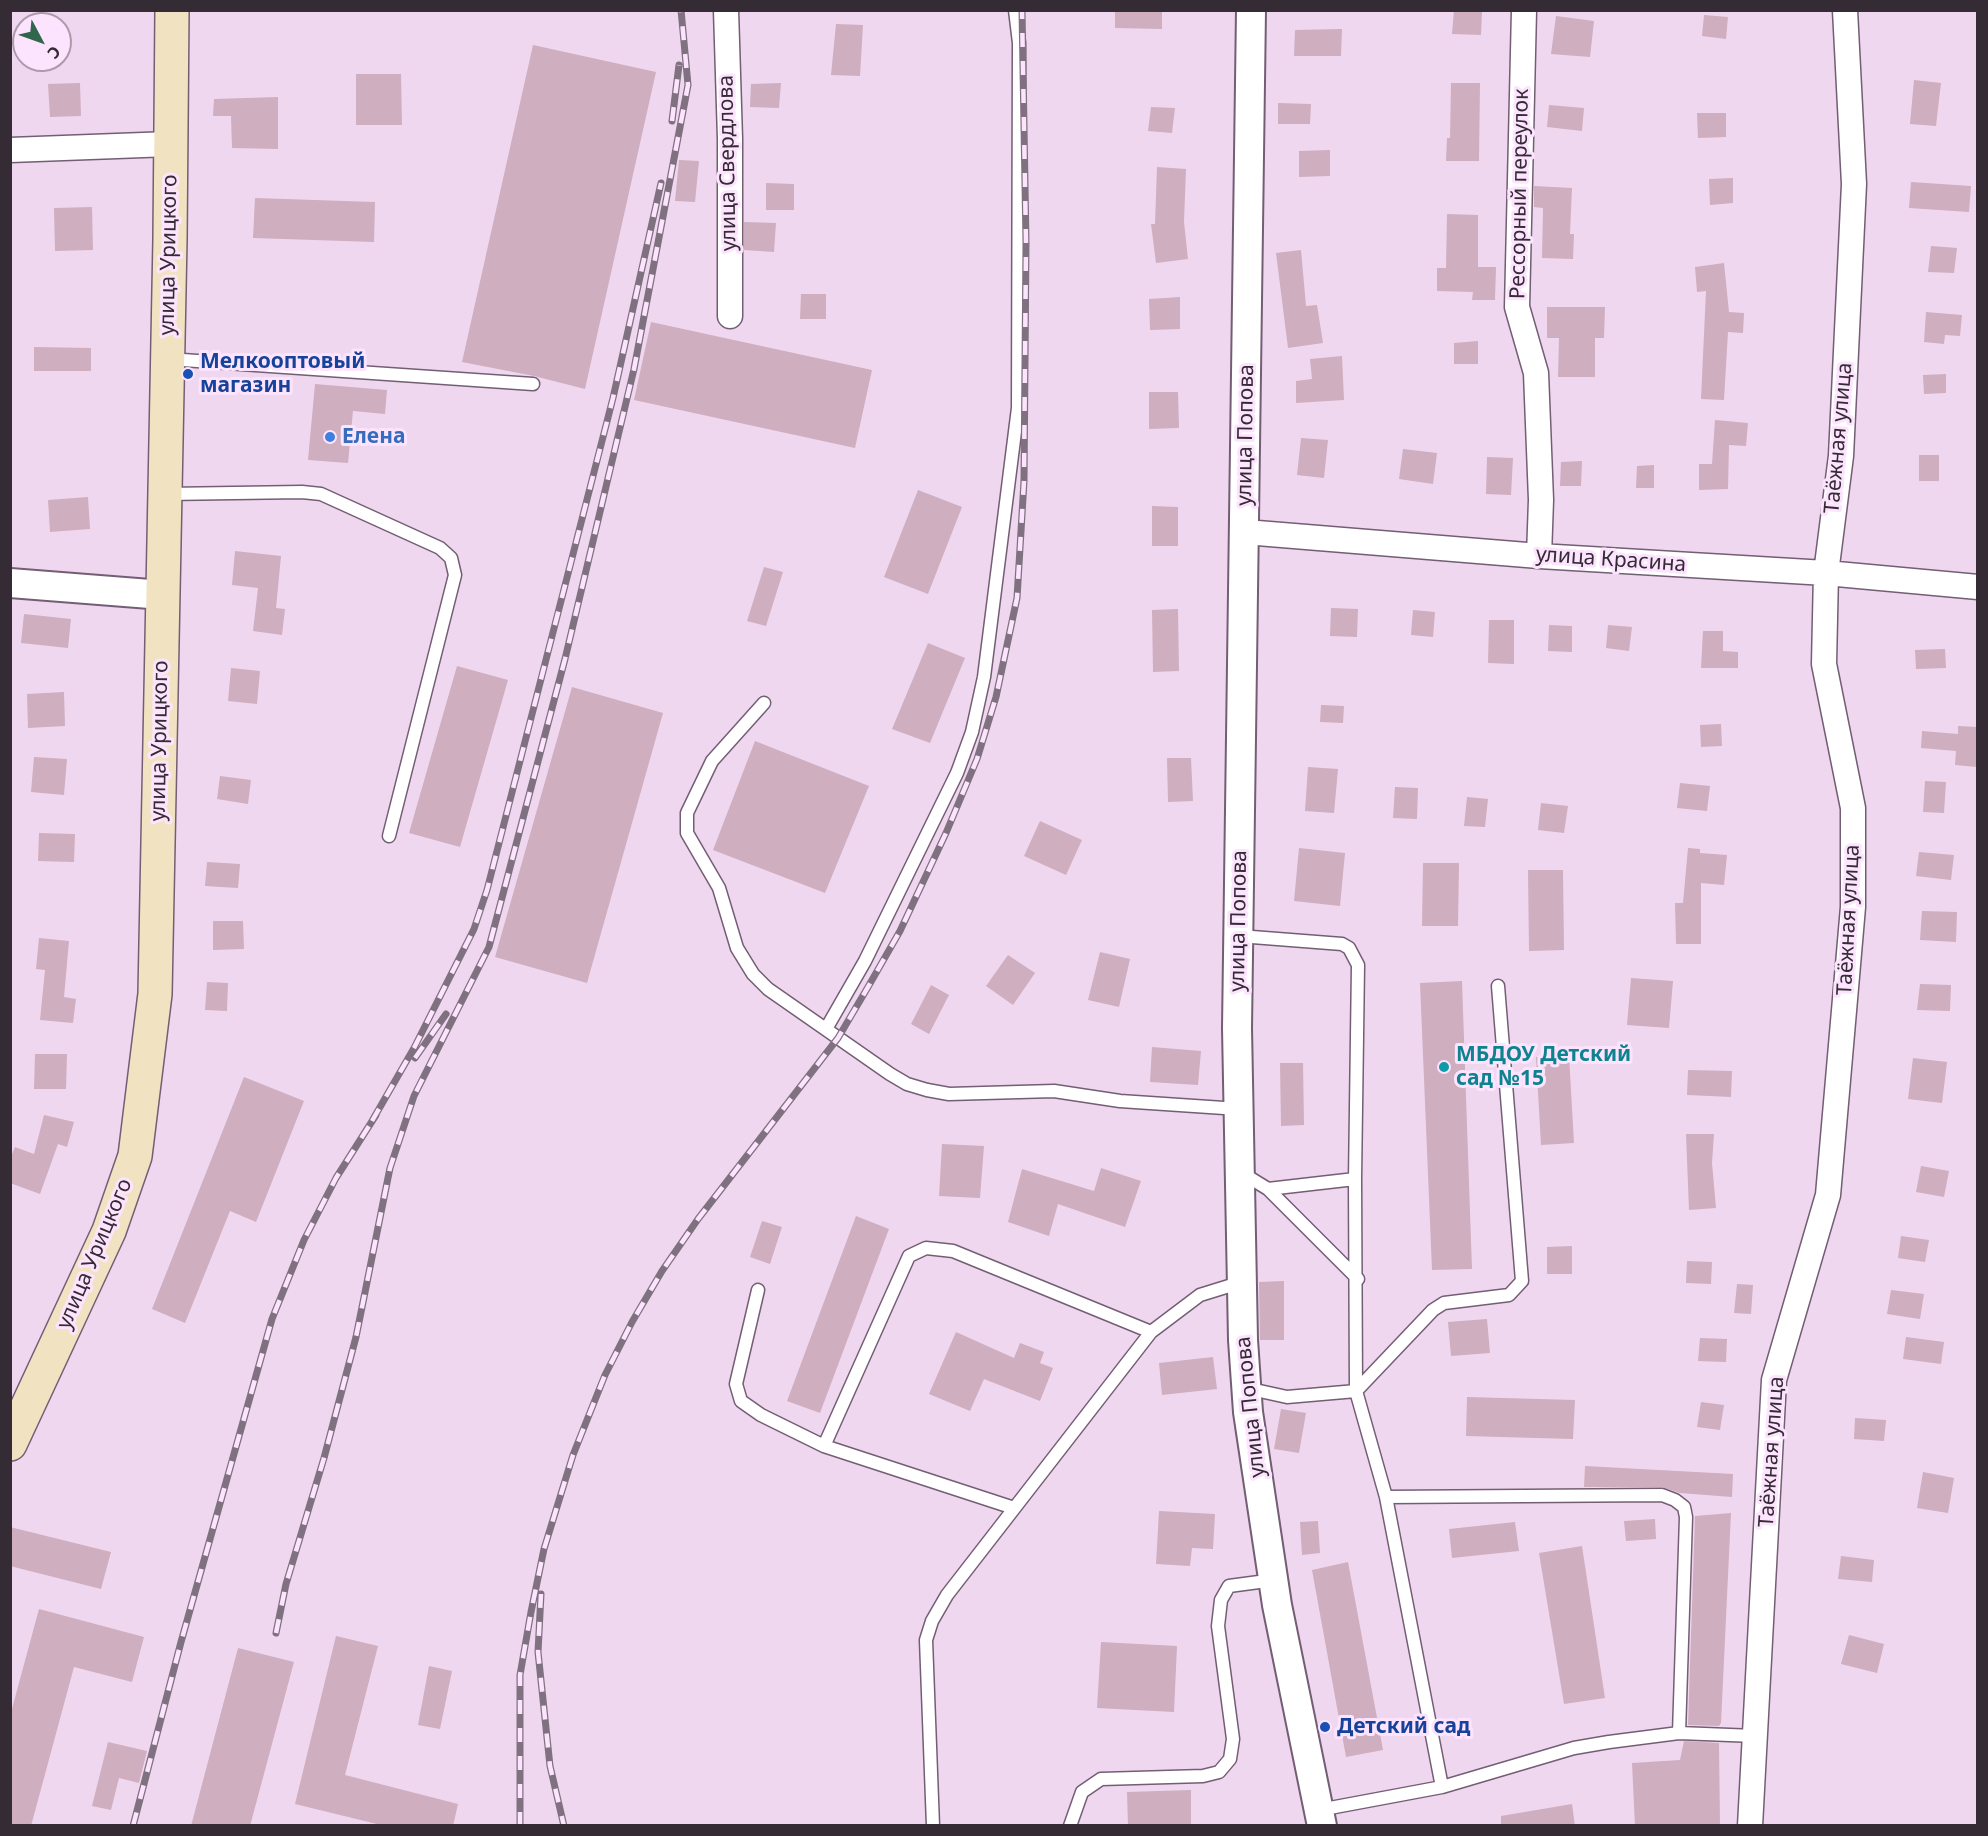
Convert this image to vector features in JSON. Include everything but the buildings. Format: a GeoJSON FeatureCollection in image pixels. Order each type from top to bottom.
{"type":"FeatureCollection","features":[{"type":"Feature","properties":{"kind":"main road","name":"улица Урицкого"},"geometry":{"type":"LineString","coordinates":[[10,1444],[110,1231],[135,1156],[155,993],[172,10]]}},
{"type":"Feature","properties":{"kind":"street","name":"улица Свердлова"},"geometry":{"type":"LineString","coordinates":[[726,10],[730,139],[730,316]]}},
{"type":"Feature","properties":{"kind":"street","name":"улица Попова"},"geometry":{"type":"LineString","coordinates":[[1251,10],[1239,936],[1239,1109],[1246,1388],[1274,1580],[1321,1818]]}},
{"type":"Feature","properties":{"kind":"street","name":"Рессорный переулок"},"geometry":{"type":"LineString","coordinates":[[1524,10],[1517,307],[1536,373],[1541,500],[1539,556]]}},
{"type":"Feature","properties":{"kind":"street","name":"Таёжная улица"},"geometry":{"type":"LineString","coordinates":[[1750,1826],[1774,1380],[1828,1195],[1853,907],[1853,808],[1824,664],[1826,573],[1841,456],[1854,184],[1845,10]]}},
{"type":"Feature","properties":{"kind":"street"},"geometry":{"type":"LineString","coordinates":[[10,150],[170,144]]}},
{"type":"Feature","properties":{"kind":"street","name":"улица Красина"},"geometry":{"type":"LineString","coordinates":[[1245,532],[1539,556],[1826,573],[1977,587]]}},
{"type":"Feature","properties":{"kind":"street"},"geometry":{"type":"LineString","coordinates":[[10,583],[163,596]]}},
{"type":"Feature","properties":{"kind":"lane"},"geometry":{"type":"LineString","coordinates":[[826,1029],[865,961],[957,773],[972,732],[984,677],[1018,408],[1019,66],[1015,10]]}},
{"type":"Feature","properties":{"kind":"lane"},"geometry":{"type":"LineString","coordinates":[[166,358],[533,384]]}},
{"type":"Feature","properties":{"kind":"lane"},"geometry":{"type":"LineString","coordinates":[[165,494],[302,492],[321,494],[440,548],[451,558],[454,575],[389,836]]}},
{"type":"Feature","properties":{"kind":"lane"},"geometry":{"type":"LineString","coordinates":[[764,703],[712,761],[687,813],[687,833],[719,888],[737,948],[753,974],[768,989],[890,1074],[907,1084],[927,1090],[949,1094],[1053,1091],[1120,1101],[1239,1109]]}},
{"type":"Feature","properties":{"kind":"lane"},"geometry":{"type":"LineString","coordinates":[[1239,936],[1342,944],[1349,948],[1358,965],[1355,1179],[1358,1279],[1356,1390],[1386,1497],[1442,1787]]}},
{"type":"Feature","properties":{"kind":"lane"},"geometry":{"type":"LineString","coordinates":[[1246,1388],[1287,1397],[1356,1390],[1432,1310],[1444,1303],[1509,1295],[1522,1281],[1498,986]]}},
{"type":"Feature","properties":{"kind":"lane"},"geometry":{"type":"LineString","coordinates":[[1240,1172],[1268,1190],[1358,1279]]}},
{"type":"Feature","properties":{"kind":"lane"},"geometry":{"type":"LineString","coordinates":[[1268,1190],[1355,1179]]}},
{"type":"Feature","properties":{"kind":"lane"},"geometry":{"type":"LineString","coordinates":[[824,1446],[909,1256],[926,1248],[953,1251],[1151,1332]]}},
{"type":"Feature","properties":{"kind":"lane"},"geometry":{"type":"LineString","coordinates":[[933,1826],[926,1640],[932,1621],[947,1595],[1151,1332],[1200,1295],[1242,1281]]}},
{"type":"Feature","properties":{"kind":"lane"},"geometry":{"type":"LineString","coordinates":[[758,1290],[736,1384],[741,1401],[761,1415],[824,1446],[1014,1508]]}},
{"type":"Feature","properties":{"kind":"lane"},"geometry":{"type":"LineString","coordinates":[[1386,1497],[1662,1496],[1675,1500],[1684,1507],[1686,1517],[1679,1733]]}},
{"type":"Feature","properties":{"kind":"lane"},"geometry":{"type":"LineString","coordinates":[[1070,1826],[1082,1792],[1101,1779],[1203,1776],[1219,1772],[1230,1759],[1233,1739],[1218,1626],[1221,1600],[1229,1586],[1274,1580]]}},
{"type":"Feature","properties":{"kind":"lane"},"geometry":{"type":"LineString","coordinates":[[1321,1818],[1442,1787],[1574,1748],[1679,1733],[1755,1736]]}},
{"type":"Feature","properties":{"kind":"railway"},"geometry":{"type":"LineString","coordinates":[[276,1633],[286,1584],[324,1458],[356,1337],[390,1168],[414,1096],[489,947],[565,659],[634,369],[688,85],[681,10]]}},
{"type":"Feature","properties":{"kind":"railway"},"geometry":{"type":"LineString","coordinates":[[520,1826],[520,1675],[531,1612],[544,1549],[573,1455],[605,1375],[662,1271],[698,1219],[838,1038],[868,987],[900,931],[946,833],[977,759],[996,697],[1017,598],[1024,481],[1026,243],[1022,10]]}},
{"type":"Feature","properties":{"kind":"railway"},"geometry":{"type":"LineString","coordinates":[[672,121],[679,65]]}},
{"type":"Feature","properties":{"kind":"railway"},"geometry":{"type":"LineString","coordinates":[[372,1121],[414,1048],[474,929],[487,890],[613,398],[661,183]]}},
{"type":"Feature","properties":{"kind":"railway"},"geometry":{"type":"LineString","coordinates":[[415,1058],[446,1014]]}},
{"type":"Feature","properties":{"kind":"railway"},"geometry":{"type":"LineString","coordinates":[[133,1826],[181,1642],[272,1319],[304,1240],[336,1178],[376,1115]]}},
{"type":"Feature","properties":{"kind":"railway"},"geometry":{"type":"LineString","coordinates":[[541,1594],[538,1652],[550,1766],[564,1826]]}},
{"type":"Feature","properties":{"kind":"place","name":"Мелкооптовый магазин"},"geometry":{"type":"Point","coordinates":[188,374]}},
{"type":"Feature","properties":{"kind":"place","name":"Елена"},"geometry":{"type":"Point","coordinates":[330,437]}},
{"type":"Feature","properties":{"kind":"place","name":"МБДОУ Детский сад №15"},"geometry":{"type":"Point","coordinates":[1444,1067]}},
{"type":"Feature","properties":{"kind":"place","name":"Детский сад"},"geometry":{"type":"Point","coordinates":[1325,1727]}}]}
